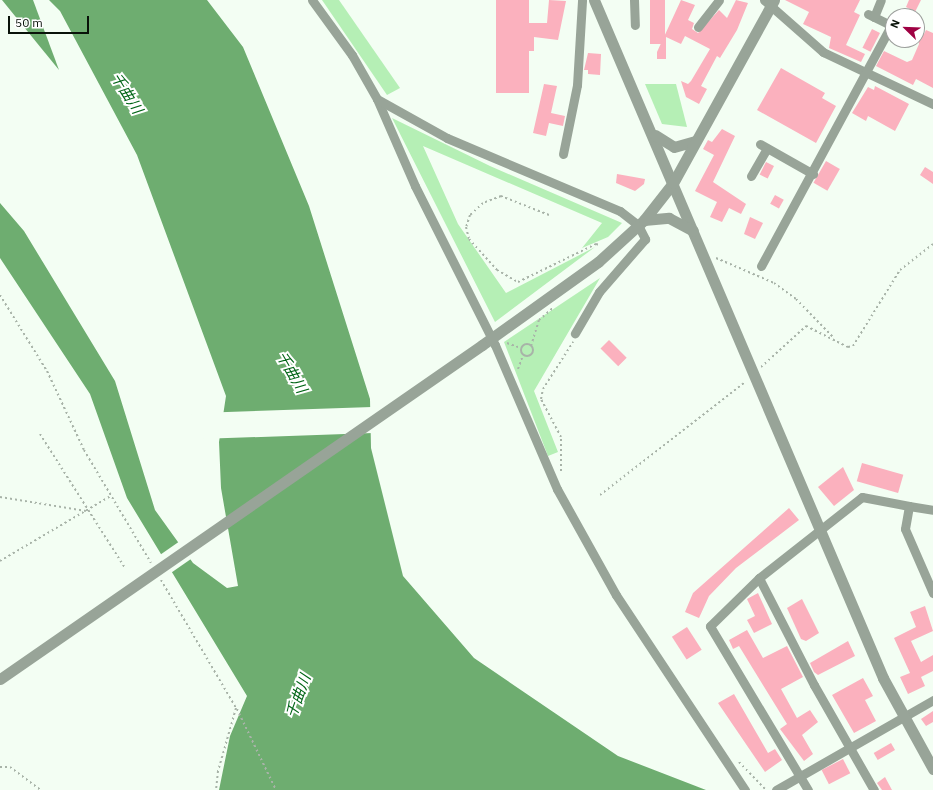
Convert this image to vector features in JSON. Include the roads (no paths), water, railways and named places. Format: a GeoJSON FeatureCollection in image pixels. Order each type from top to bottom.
{"type":"FeatureCollection","features":[{"type":"Feature","properties":{"kind":"street"},"geometry":{"type":"LineString","coordinates":[[312,0],[352,54],[377,99],[418,194],[492,338],[557,489],[616,595],[745,790]]}},
{"type":"Feature","properties":{"kind":"street"},"geometry":{"type":"LineString","coordinates":[[563,154],[577,85],[582,0]]}},
{"type":"Feature","properties":{"kind":"street"},"geometry":{"type":"LineString","coordinates":[[594,0],[693,232],[705,256],[753,375],[902,718],[933,769]]}},
{"type":"Feature","properties":{"kind":"street"},"geometry":{"type":"LineString","coordinates":[[634,0],[635,25]]}},
{"type":"Feature","properties":{"kind":"street"},"geometry":{"type":"LineString","coordinates":[[698,27],[719,0]]}},
{"type":"Feature","properties":{"kind":"street"},"geometry":{"type":"LineString","coordinates":[[882,0],[871,15],[885,21]]}},
{"type":"Feature","properties":{"kind":"street"},"geometry":{"type":"LineString","coordinates":[[0,679],[492,338],[610,251],[641,222],[673,183],[770,1],[823,52],[933,104]]}},
{"type":"Feature","properties":{"kind":"street"},"geometry":{"type":"LineString","coordinates":[[761,266],[868,73],[885,38]]}},
{"type":"Feature","properties":{"kind":"street"},"geometry":{"type":"LineString","coordinates":[[377,99],[447,138],[620,211],[641,222],[669,218],[693,232]]}},
{"type":"Feature","properties":{"kind":"street"},"geometry":{"type":"LineString","coordinates":[[649,128],[666,145],[680,148],[695,141]]}},
{"type":"Feature","properties":{"kind":"street"},"geometry":{"type":"LineString","coordinates":[[751,176],[763,146],[812,174]]}},
{"type":"Feature","properties":{"kind":"street"},"geometry":{"type":"LineString","coordinates":[[575,333],[599,292],[645,239],[641,222]]}},
{"type":"Feature","properties":{"kind":"street"},"geometry":{"type":"LineString","coordinates":[[808,790],[710,626],[759,578],[862,497],[933,510]]}},
{"type":"Feature","properties":{"kind":"street"},"geometry":{"type":"LineString","coordinates":[[909,506],[905,530],[933,593]]}},
{"type":"Feature","properties":{"kind":"street"},"geometry":{"type":"LineString","coordinates":[[759,578],[848,748],[874,790]]}},
{"type":"Feature","properties":{"kind":"street"},"geometry":{"type":"LineString","coordinates":[[776,790],[933,700]]}},
{"type":"Feature","properties":{"kind":"water"},"geometry":{"type":"Polygon","coordinates":[[[2,0],[33,0],[59,70],[2,0]]]}},
{"type":"Feature","properties":{"kind":"water","name":"千曲川"},"geometry":{"type":"Polygon","coordinates":[[[49,0],[207,0],[243,47],[309,206],[370,399],[371,448],[403,576],[474,658],[618,756],[706,790],[219,790],[230,736],[247,696],[127,498],[90,394],[0,258],[0,203],[24,231],[115,381],[155,510],[193,563],[227,588],[238,586],[221,488],[219,442],[226,396],[137,155],[60,11],[49,0]]]}}]}
